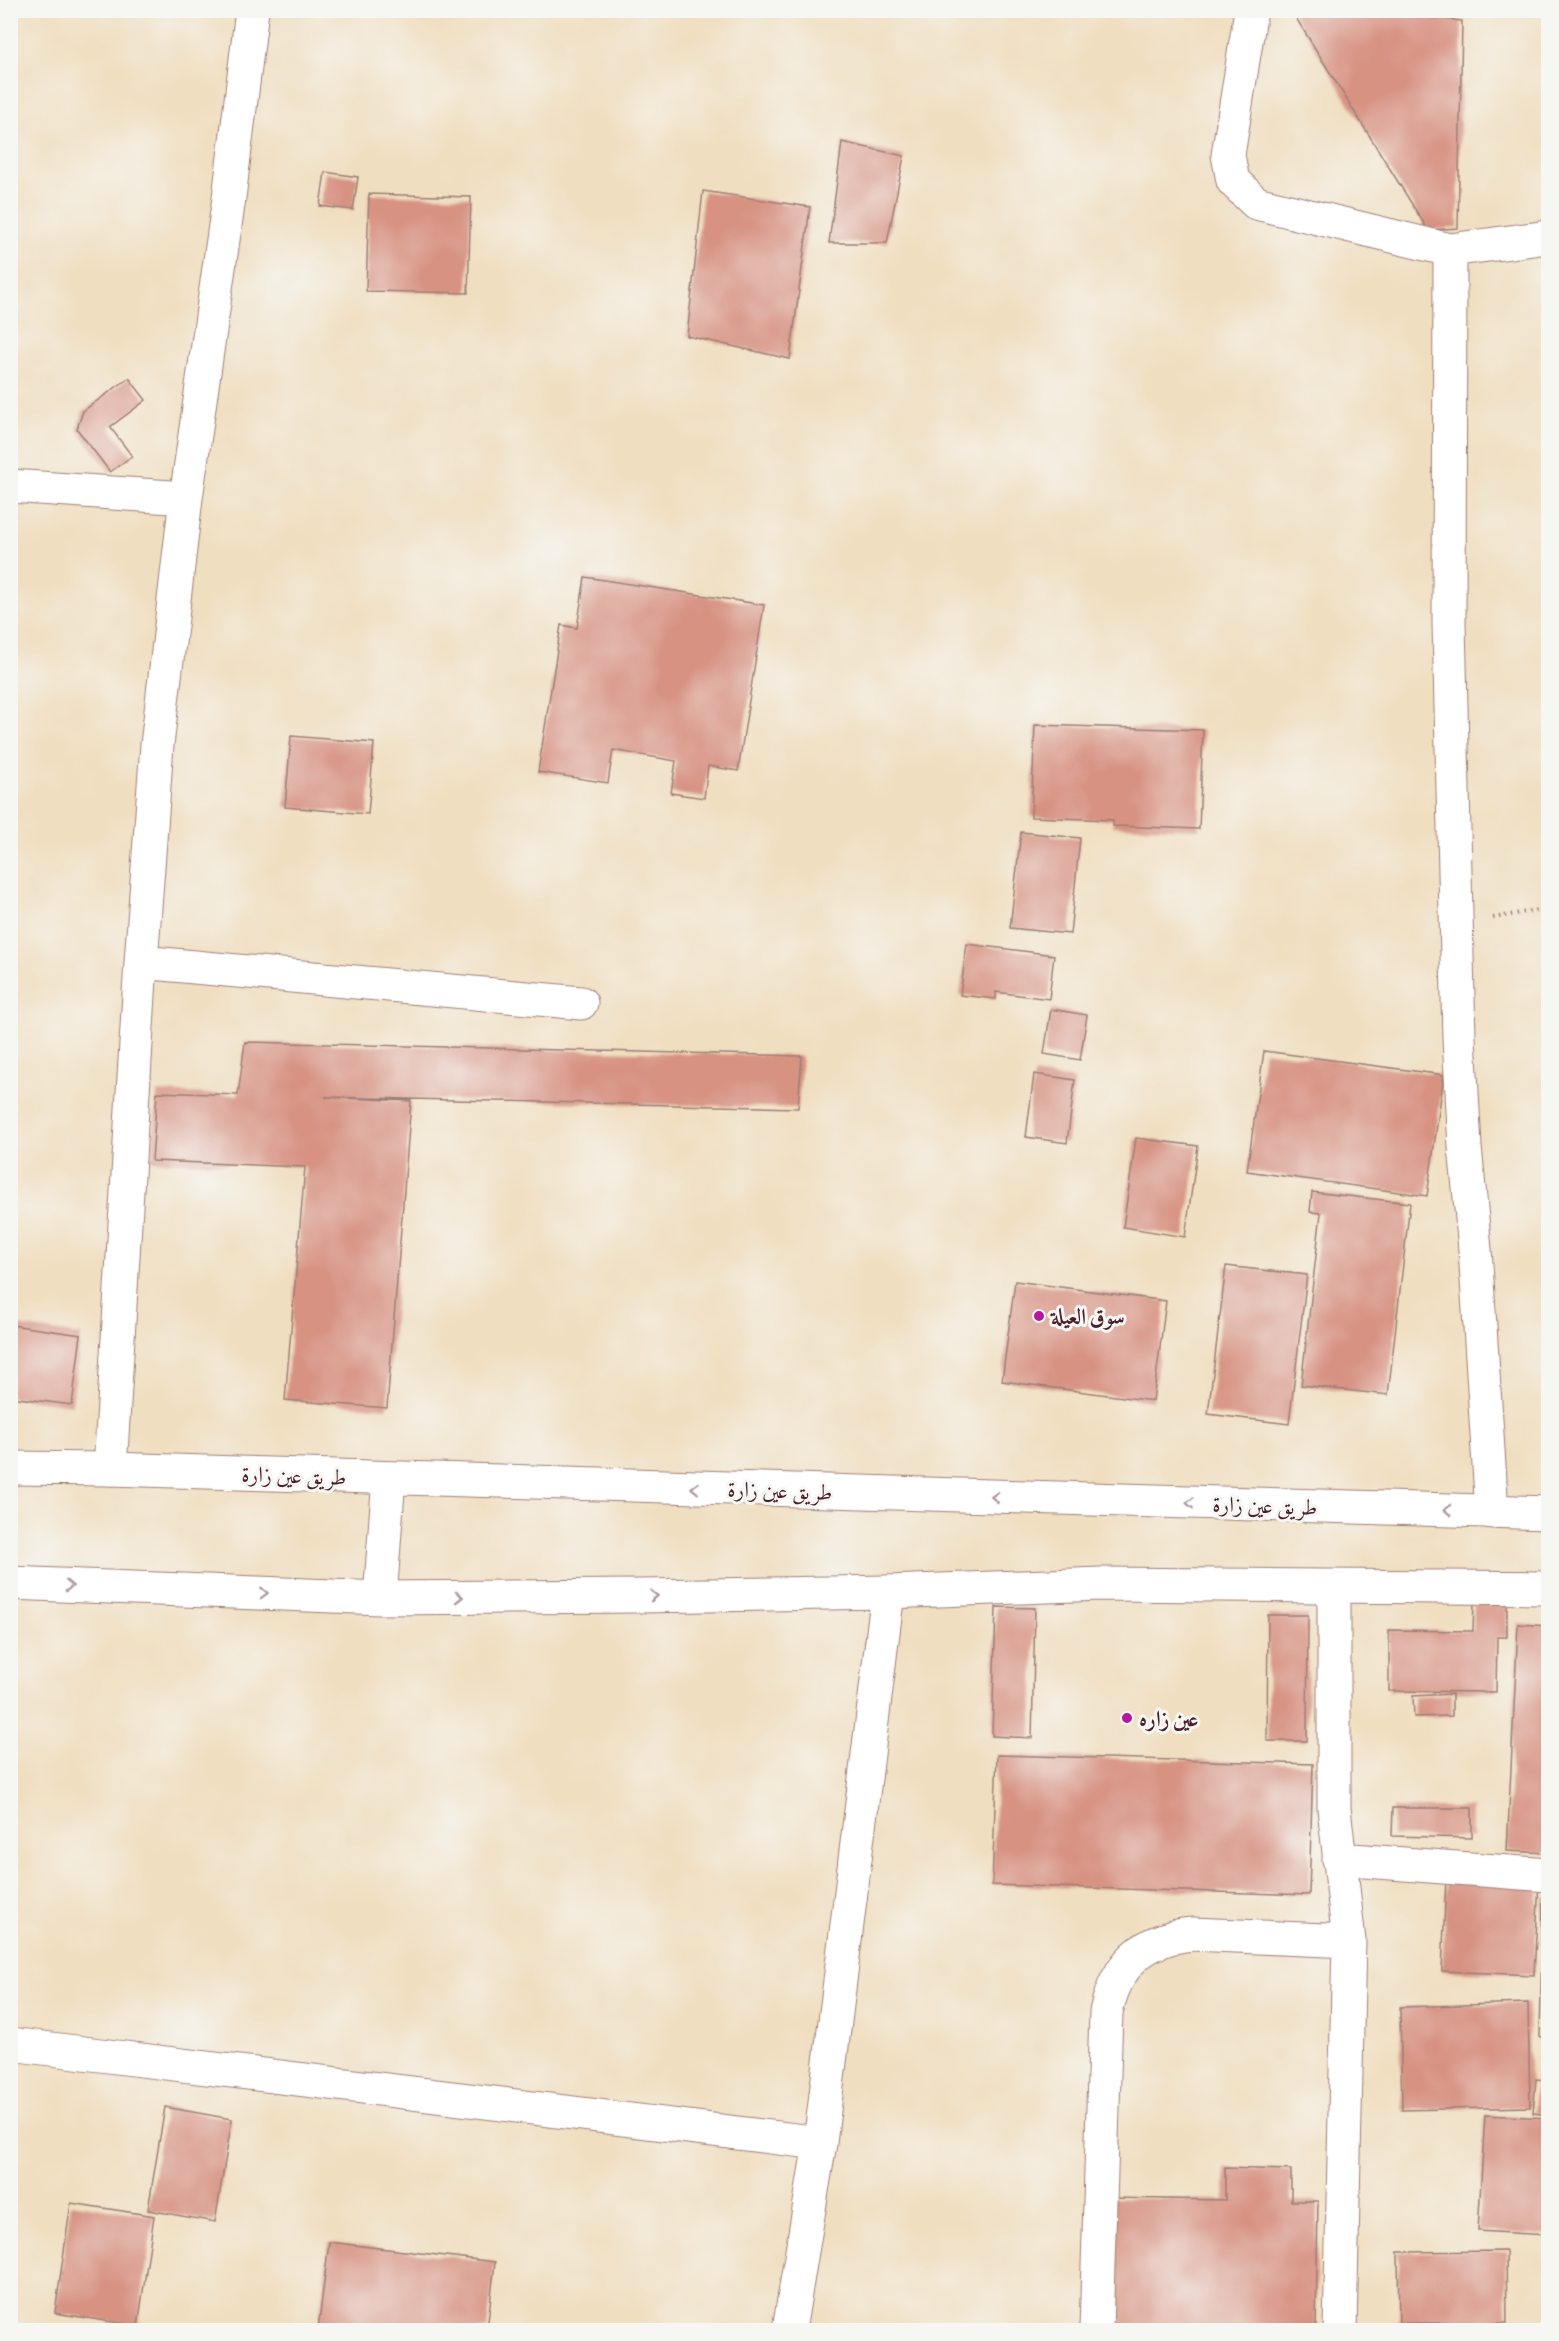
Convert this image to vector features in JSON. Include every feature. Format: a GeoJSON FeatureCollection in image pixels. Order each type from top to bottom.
{"type":"FeatureCollection","features":[{"type":"Feature","properties":{"kind":"street"},"geometry":{"type":"LineString","coordinates":[[110,1469],[141,962],[157,745],[186,498],[227,209],[252,10]]}},
{"type":"Feature","properties":{"kind":"street"},"geometry":{"type":"LineString","coordinates":[[1251,10],[1228,155],[1233,181],[1256,203],[1450,250],[1548,237]]}},
{"type":"Feature","properties":{"kind":"street"},"geometry":{"type":"LineString","coordinates":[[1450,250],[1449,623],[1456,925],[1465,1147],[1475,1249],[1492,1512]]}},
{"type":"Feature","properties":{"kind":"street"},"geometry":{"type":"LineString","coordinates":[[10,486],[186,498]]}},
{"type":"Feature","properties":{"kind":"street"},"geometry":{"type":"LineString","coordinates":[[141,962],[581,1003]]}},
{"type":"Feature","properties":{"kind":"street","name":"طريق عين زارة"},"geometry":{"type":"LineString","coordinates":[[10,1468],[110,1469],[1548,1514]]}},
{"type":"Feature","properties":{"kind":"street"},"geometry":{"type":"LineString","coordinates":[[380,1598],[389,1478]]}},
{"type":"Feature","properties":{"kind":"street"},"geometry":{"type":"LineString","coordinates":[[11,1590],[380,1598],[888,1592],[1101,1584],[1548,1588]]}},
{"type":"Feature","properties":{"kind":"street"},"geometry":{"type":"LineString","coordinates":[[1334,1587],[1334,1808],[1349,1941],[1340,2331]]}},
{"type":"Feature","properties":{"kind":"street"},"geometry":{"type":"LineString","coordinates":[[789,2331],[820,2143],[888,1592]]}},
{"type":"Feature","properties":{"kind":"street"},"geometry":{"type":"LineString","coordinates":[[1339,1859],[1548,1875]]}},
{"type":"Feature","properties":{"kind":"street"},"geometry":{"type":"LineString","coordinates":[[1096,2331],[1106,2012],[1117,1978],[1141,1951],[1157,1941],[1175,1936],[1192,1934],[1349,1941]]}},
{"type":"Feature","properties":{"kind":"street"},"geometry":{"type":"LineString","coordinates":[[10,2044],[820,2143]]}},
{"type":"Feature","properties":{"kind":"path"},"geometry":{"type":"LineString","coordinates":[[1456,925],[1548,908]]}},
{"type":"Feature","properties":{"kind":"building"},"geometry":{"type":"Polygon","coordinates":[[[1291,10],[1361,10],[1462,21],[1458,228],[1428,230],[1291,10]]]}},
{"type":"Feature","properties":{"kind":"building"},"geometry":{"type":"Polygon","coordinates":[[[842,142],[904,156],[887,243],[829,243],[842,142]]]}},
{"type":"Feature","properties":{"kind":"building"},"geometry":{"type":"Polygon","coordinates":[[[325,172],[358,177],[353,210],[320,206],[325,172]]]}},
{"type":"Feature","properties":{"kind":"building"},"geometry":{"type":"Polygon","coordinates":[[[703,191],[810,207],[790,359],[687,336],[703,191]]]}},
{"type":"Feature","properties":{"kind":"building"},"geometry":{"type":"Polygon","coordinates":[[[369,194],[471,197],[468,293],[366,291],[369,194]]]}},
{"type":"Feature","properties":{"kind":"building"},"geometry":{"type":"Polygon","coordinates":[[[129,378],[146,400],[110,427],[132,456],[110,472],[77,429],[83,411],[129,378]]]}},
{"type":"Feature","properties":{"kind":"building"},"geometry":{"type":"Polygon","coordinates":[[[585,577],[764,605],[738,771],[708,766],[704,798],[671,793],[676,761],[613,750],[608,783],[538,772],[561,625],[577,628],[585,577]]]}},
{"type":"Feature","properties":{"kind":"building"},"geometry":{"type":"Polygon","coordinates":[[[1035,725],[1203,730],[1199,829],[1113,826],[1113,820],[1031,817],[1035,725]]]}},
{"type":"Feature","properties":{"kind":"building"},"geometry":{"type":"Polygon","coordinates":[[[291,736],[374,743],[368,814],[285,807],[291,736]]]}},
{"type":"Feature","properties":{"kind":"building"},"geometry":{"type":"Polygon","coordinates":[[[1021,832],[1080,838],[1070,934],[1010,928],[1021,832]]]}},
{"type":"Feature","properties":{"kind":"building"},"geometry":{"type":"Polygon","coordinates":[[[967,944],[1054,955],[1049,999],[996,992],[996,999],[960,995],[967,944]]]}},
{"type":"Feature","properties":{"kind":"building"},"geometry":{"type":"Polygon","coordinates":[[[1051,1009],[1087,1015],[1080,1060],[1044,1054],[1051,1009]]]}},
{"type":"Feature","properties":{"kind":"building"},"geometry":{"type":"Polygon","coordinates":[[[245,1042],[802,1056],[798,1108],[325,1097],[411,1101],[387,1408],[285,1400],[305,1167],[152,1161],[157,1092],[238,1095],[245,1042]]]}},
{"type":"Feature","properties":{"kind":"building"},"geometry":{"type":"Polygon","coordinates":[[[1264,1051],[1444,1075],[1427,1196],[1247,1171],[1264,1051]]]}},
{"type":"Feature","properties":{"kind":"building"},"geometry":{"type":"Polygon","coordinates":[[[1034,1074],[1075,1080],[1067,1143],[1026,1137],[1034,1074]]]}},
{"type":"Feature","properties":{"kind":"building"},"geometry":{"type":"Polygon","coordinates":[[[1136,1138],[1198,1146],[1185,1237],[1123,1227],[1136,1138]]]}},
{"type":"Feature","properties":{"kind":"building"},"geometry":{"type":"Polygon","coordinates":[[[1312,1192],[1410,1203],[1388,1395],[1301,1385],[1321,1213],[1310,1212],[1312,1192]]]}},
{"type":"Feature","properties":{"kind":"building"},"geometry":{"type":"Polygon","coordinates":[[[1226,1266],[1307,1275],[1289,1424],[1208,1414],[1226,1266]]]}},
{"type":"Feature","properties":{"kind":"building"},"geometry":{"type":"Polygon","coordinates":[[[1015,1281],[1166,1301],[1153,1401],[1002,1381],[1015,1281]]]}},
{"type":"Feature","properties":{"kind":"building"},"geometry":{"type":"Polygon","coordinates":[[[11,1325],[81,1335],[72,1405],[10,1397],[11,1325]]]}},
{"type":"Feature","properties":{"kind":"building"},"geometry":{"type":"Polygon","coordinates":[[[1474,1602],[1507,1602],[1507,1637],[1497,1637],[1496,1692],[1389,1691],[1389,1630],[1473,1631],[1474,1602]]]}},
{"type":"Feature","properties":{"kind":"building"},"geometry":{"type":"Polygon","coordinates":[[[996,1607],[1035,1608],[1032,1738],[992,1736],[996,1607]]]}},
{"type":"Feature","properties":{"kind":"building"},"geometry":{"type":"Polygon","coordinates":[[[1268,1615],[1308,1615],[1307,1741],[1267,1741],[1268,1615]]]}},
{"type":"Feature","properties":{"kind":"building"},"geometry":{"type":"Polygon","coordinates":[[[1518,1624],[1548,1626],[1548,1853],[1507,1851],[1518,1624]]]}},
{"type":"Feature","properties":{"kind":"building"},"geometry":{"type":"Polygon","coordinates":[[[1452,1694],[1452,1716],[1414,1717],[1413,1696],[1452,1694]]]}},
{"type":"Feature","properties":{"kind":"building"},"geometry":{"type":"Polygon","coordinates":[[[997,1755],[1313,1764],[1309,1895],[992,1885],[997,1755]]]}},
{"type":"Feature","properties":{"kind":"building"},"geometry":{"type":"Polygon","coordinates":[[[1393,1808],[1472,1808],[1472,1838],[1392,1836],[1393,1808]]]}},
{"type":"Feature","properties":{"kind":"building"},"geometry":{"type":"Polygon","coordinates":[[[1446,1878],[1539,1882],[1534,1975],[1442,1971],[1446,1878]]]}},
{"type":"Feature","properties":{"kind":"building"},"geometry":{"type":"Polygon","coordinates":[[[1543,1897],[1548,1897],[1548,2037],[1540,2037],[1543,1897]]]}},
{"type":"Feature","properties":{"kind":"building"},"geometry":{"type":"Polygon","coordinates":[[[1528,2003],[1530,2107],[1402,2110],[1400,2007],[1528,2003]]]}},
{"type":"Feature","properties":{"kind":"building"},"geometry":{"type":"Polygon","coordinates":[[[1536,2079],[1548,2080],[1548,2115],[1533,2113],[1536,2079]]]}},
{"type":"Feature","properties":{"kind":"building"},"geometry":{"type":"Polygon","coordinates":[[[165,2107],[232,2119],[215,2222],[148,2210],[165,2107]]]}},
{"type":"Feature","properties":{"kind":"building"},"geometry":{"type":"Polygon","coordinates":[[[1485,2115],[1548,2118],[1548,2235],[1478,2231],[1485,2115]]]}},
{"type":"Feature","properties":{"kind":"building"},"geometry":{"type":"Polygon","coordinates":[[[1225,2168],[1291,2170],[1291,2201],[1318,2201],[1316,2330],[1108,2330],[1111,2198],[1225,2200],[1225,2168]]]}},
{"type":"Feature","properties":{"kind":"building"},"geometry":{"type":"Polygon","coordinates":[[[71,2203],[154,2216],[138,2326],[55,2313],[71,2203]]]}},
{"type":"Feature","properties":{"kind":"building"},"geometry":{"type":"Polygon","coordinates":[[[329,2242],[495,2262],[487,2330],[318,2330],[329,2242]]]}},
{"type":"Feature","properties":{"kind":"building"},"geometry":{"type":"Polygon","coordinates":[[[1506,2251],[1507,2323],[1399,2323],[1398,2252],[1506,2251]]]}},
{"type":"Feature","properties":{"kind":"place","name":"سوق العيلة"},"geometry":{"type":"Point","coordinates":[1039,1316]}},
{"type":"Feature","properties":{"kind":"place","name":"عين زاره"},"geometry":{"type":"Point","coordinates":[1127,1718]}}]}
